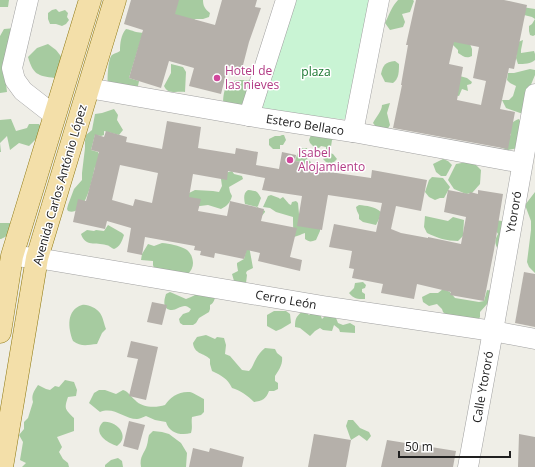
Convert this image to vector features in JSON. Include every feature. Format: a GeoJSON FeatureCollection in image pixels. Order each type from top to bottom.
{"type":"FeatureCollection","features":[{"type":"Feature","properties":{"kind":"main road","name":"Avenida Carlos António López"},"geometry":{"type":"LineString","coordinates":[[0,332],[12,256],[90,0]]}},
{"type":"Feature","properties":{"kind":"main road","name":"Avenida Carlos António López"},"geometry":{"type":"LineString","coordinates":[[2,467],[37,258],[115,0]]}},
{"type":"Feature","properties":{"kind":"street"},"geometry":{"type":"LineString","coordinates":[[28,0],[12,68],[15,80],[23,91],[55,116]]}},
{"type":"Feature","properties":{"kind":"street"},"geometry":{"type":"LineString","coordinates":[[249,116],[286,0]]}},
{"type":"Feature","properties":{"kind":"street"},"geometry":{"type":"LineString","coordinates":[[353,132],[379,0]]}},
{"type":"Feature","properties":{"kind":"street","name":"Estero Bellaco"},"geometry":{"type":"LineString","coordinates":[[88,88],[249,116],[353,132],[522,163]]}},
{"type":"Feature","properties":{"kind":"street","name":"Ytororó"},"geometry":{"type":"LineString","coordinates":[[493,331],[535,94]]}},
{"type":"Feature","properties":{"kind":"street","name":"Cerro León"},"geometry":{"type":"LineString","coordinates":[[12,256],[37,258],[323,306],[493,331],[535,339]]}},
{"type":"Feature","properties":{"kind":"street","name":"Calle Ytororó"},"geometry":{"type":"LineString","coordinates":[[468,467],[493,331]]}},
{"type":"Feature","properties":{"kind":"green space"},"geometry":{"type":"Polygon","coordinates":[[[0,0],[9,0],[8,7],[0,7],[0,0]]]}},
{"type":"Feature","properties":{"kind":"green space"},"geometry":{"type":"Polygon","coordinates":[[[178,0],[203,0],[203,4],[210,13],[209,17],[195,19],[191,24],[174,16],[178,0]]]}},
{"type":"Feature","properties":{"kind":"green space","name":"plaza"},"geometry":{"type":"Polygon","coordinates":[[[294,0],[376,0],[351,120],[257,111],[294,0]]]}},
{"type":"Feature","properties":{"kind":"green space"},"geometry":{"type":"Polygon","coordinates":[[[398,0],[414,1],[410,12],[402,14],[405,22],[403,27],[390,30],[385,23],[392,8],[398,0]]]}},
{"type":"Feature","properties":{"kind":"green space"},"geometry":{"type":"Polygon","coordinates":[[[522,7],[535,9],[535,19],[524,15],[522,7]]]}},
{"type":"Feature","properties":{"kind":"green space"},"geometry":{"type":"Polygon","coordinates":[[[56,9],[59,12],[65,10],[68,13],[67,17],[69,20],[62,26],[50,24],[48,19],[48,13],[56,9]]]}},
{"type":"Feature","properties":{"kind":"green space"},"geometry":{"type":"Polygon","coordinates":[[[535,19],[535,35],[533,36],[530,35],[529,26],[535,19]]]}},
{"type":"Feature","properties":{"kind":"green space"},"geometry":{"type":"Polygon","coordinates":[[[446,24],[470,44],[472,56],[466,57],[458,53],[458,50],[452,44],[446,24]]]}},
{"type":"Feature","properties":{"kind":"green space"},"geometry":{"type":"Polygon","coordinates":[[[16,28],[5,76],[7,92],[0,93],[0,36],[4,29],[16,28]]]}},
{"type":"Feature","properties":{"kind":"green space"},"geometry":{"type":"Polygon","coordinates":[[[126,29],[144,33],[147,32],[141,39],[129,78],[139,81],[138,86],[135,88],[108,85],[110,60],[112,55],[120,51],[121,39],[126,29]]]}},
{"type":"Feature","properties":{"kind":"green space"},"geometry":{"type":"Polygon","coordinates":[[[523,40],[521,53],[534,51],[535,60],[525,64],[518,64],[516,58],[518,42],[523,40]]]}},
{"type":"Feature","properties":{"kind":"green space"},"geometry":{"type":"Polygon","coordinates":[[[48,44],[56,50],[64,60],[55,78],[40,75],[34,71],[28,57],[37,48],[48,44]]]}},
{"type":"Feature","properties":{"kind":"green space"},"geometry":{"type":"Polygon","coordinates":[[[395,61],[399,64],[398,77],[393,83],[385,82],[381,74],[383,68],[385,64],[395,61]]]}},
{"type":"Feature","properties":{"kind":"green space"},"geometry":{"type":"Polygon","coordinates":[[[171,64],[183,67],[186,72],[185,92],[170,92],[164,86],[171,73],[171,64]]]}},
{"type":"Feature","properties":{"kind":"green space"},"geometry":{"type":"Polygon","coordinates":[[[530,69],[535,70],[535,75],[530,87],[523,114],[506,108],[502,100],[509,100],[513,96],[516,86],[507,80],[508,73],[530,69]]]}},
{"type":"Feature","properties":{"kind":"green space"},"geometry":{"type":"Polygon","coordinates":[[[456,75],[467,78],[472,82],[471,84],[467,85],[468,91],[462,89],[459,96],[455,95],[456,75]]]}},
{"type":"Feature","properties":{"kind":"green space"},"geometry":{"type":"Polygon","coordinates":[[[237,80],[253,81],[249,105],[223,106],[226,87],[230,83],[237,80]]]}},
{"type":"Feature","properties":{"kind":"green space"},"geometry":{"type":"Polygon","coordinates":[[[390,103],[387,113],[390,125],[387,130],[377,128],[373,123],[380,112],[382,105],[390,103]]]}},
{"type":"Feature","properties":{"kind":"green space"},"geometry":{"type":"Polygon","coordinates":[[[114,109],[118,115],[117,120],[123,130],[119,135],[104,131],[104,135],[95,135],[91,150],[98,152],[99,165],[95,167],[90,188],[84,203],[74,211],[68,211],[68,205],[74,189],[82,180],[86,135],[92,130],[95,114],[114,109]]]}},
{"type":"Feature","properties":{"kind":"green space"},"geometry":{"type":"Polygon","coordinates":[[[11,119],[16,131],[27,128],[29,124],[39,124],[44,131],[29,146],[19,143],[10,150],[7,136],[0,143],[0,120],[11,119]]]}},
{"type":"Feature","properties":{"kind":"green space"},"geometry":{"type":"Polygon","coordinates":[[[519,119],[522,126],[518,148],[508,150],[500,147],[507,137],[511,135],[510,130],[512,123],[519,119]]]}},
{"type":"Feature","properties":{"kind":"green space"},"geometry":{"type":"Polygon","coordinates":[[[284,135],[286,140],[283,145],[280,145],[280,149],[273,149],[269,145],[269,139],[284,135]]]}},
{"type":"Feature","properties":{"kind":"green space"},"geometry":{"type":"Polygon","coordinates":[[[311,135],[335,138],[332,140],[330,153],[337,159],[334,162],[328,164],[323,159],[326,154],[326,147],[314,147],[309,140],[311,135]]]}},
{"type":"Feature","properties":{"kind":"green space"},"geometry":{"type":"Polygon","coordinates":[[[307,148],[307,159],[311,162],[310,170],[302,172],[302,162],[295,161],[299,149],[307,148]]]}},
{"type":"Feature","properties":{"kind":"green space"},"geometry":{"type":"Polygon","coordinates":[[[443,159],[452,165],[446,176],[441,176],[436,172],[433,164],[443,159]]]}},
{"type":"Feature","properties":{"kind":"green space"},"geometry":{"type":"Polygon","coordinates":[[[467,162],[475,164],[481,170],[480,184],[472,193],[466,194],[454,189],[448,180],[456,164],[467,162]]]}},
{"type":"Feature","properties":{"kind":"green space"},"geometry":{"type":"Polygon","coordinates":[[[232,171],[234,174],[242,176],[243,179],[229,187],[232,196],[225,207],[221,209],[208,205],[192,207],[183,196],[195,190],[219,192],[222,186],[221,179],[225,173],[232,171]]]}},
{"type":"Feature","properties":{"kind":"green space"},"geometry":{"type":"Polygon","coordinates":[[[432,177],[443,178],[450,187],[444,198],[435,200],[429,197],[425,192],[429,180],[432,177]]]}},
{"type":"Feature","properties":{"kind":"green space"},"geometry":{"type":"Polygon","coordinates":[[[248,190],[259,194],[261,198],[257,207],[245,204],[244,198],[246,191],[248,190]]]}},
{"type":"Feature","properties":{"kind":"green space"},"geometry":{"type":"Polygon","coordinates":[[[535,192],[535,273],[529,267],[527,262],[531,221],[525,205],[535,192]]]}},
{"type":"Feature","properties":{"kind":"green space"},"geometry":{"type":"Polygon","coordinates":[[[271,195],[280,199],[283,197],[291,205],[292,202],[296,201],[298,203],[299,214],[320,229],[316,240],[306,240],[305,233],[294,237],[293,217],[276,212],[270,208],[263,207],[268,196],[271,195]]]}},
{"type":"Feature","properties":{"kind":"green space"},"geometry":{"type":"Polygon","coordinates":[[[359,205],[373,207],[381,212],[376,225],[363,222],[359,219],[356,207],[359,205]]]}},
{"type":"Feature","properties":{"kind":"green space"},"geometry":{"type":"Polygon","coordinates":[[[257,207],[265,212],[260,218],[249,246],[253,268],[246,273],[246,283],[238,283],[234,281],[232,274],[238,271],[237,263],[244,259],[257,207]]]}},
{"type":"Feature","properties":{"kind":"green space"},"geometry":{"type":"Polygon","coordinates":[[[425,216],[448,221],[453,217],[464,220],[463,236],[458,241],[454,241],[442,239],[427,233],[424,227],[425,216]]]}},
{"type":"Feature","properties":{"kind":"green space"},"geometry":{"type":"Polygon","coordinates":[[[495,220],[502,221],[509,228],[498,250],[495,242],[498,234],[495,229],[495,220]]]}},
{"type":"Feature","properties":{"kind":"green space"},"geometry":{"type":"Polygon","coordinates":[[[0,223],[10,223],[11,234],[1,239],[0,239],[0,223]]]}},
{"type":"Feature","properties":{"kind":"green space"},"geometry":{"type":"Polygon","coordinates":[[[108,225],[124,235],[122,242],[114,249],[107,245],[85,241],[81,234],[87,230],[104,231],[108,225]]]}},
{"type":"Feature","properties":{"kind":"green space"},"geometry":{"type":"Polygon","coordinates":[[[162,243],[181,247],[189,252],[193,264],[192,269],[188,274],[156,275],[153,261],[141,260],[142,254],[148,244],[154,246],[162,243]]]}},
{"type":"Feature","properties":{"kind":"green space"},"geometry":{"type":"Polygon","coordinates":[[[363,282],[366,285],[365,288],[362,289],[362,292],[365,294],[365,299],[354,298],[349,293],[354,288],[355,283],[363,282]]]}},
{"type":"Feature","properties":{"kind":"green space"},"geometry":{"type":"Polygon","coordinates":[[[443,289],[450,292],[455,298],[479,302],[484,301],[487,290],[496,294],[480,312],[480,317],[477,322],[447,316],[437,304],[429,306],[423,302],[422,297],[430,293],[438,293],[443,289]]]}},
{"type":"Feature","properties":{"kind":"green space"},"geometry":{"type":"Polygon","coordinates":[[[203,291],[215,295],[214,299],[210,305],[209,312],[199,318],[193,325],[183,325],[180,323],[179,319],[183,314],[189,312],[191,309],[188,307],[183,306],[169,310],[165,307],[164,302],[166,294],[170,292],[186,299],[203,291]]]}},
{"type":"Feature","properties":{"kind":"green space"},"geometry":{"type":"Polygon","coordinates":[[[87,305],[94,308],[102,316],[106,329],[102,333],[97,344],[81,345],[73,341],[69,325],[71,315],[77,307],[87,305]]]}},
{"type":"Feature","properties":{"kind":"green space"},"geometry":{"type":"Polygon","coordinates":[[[304,310],[309,315],[312,313],[320,314],[322,319],[326,315],[336,318],[338,323],[343,325],[350,323],[355,326],[355,333],[340,332],[334,325],[332,331],[323,330],[320,328],[310,336],[300,328],[295,327],[297,317],[304,310]]]}},
{"type":"Feature","properties":{"kind":"green space"},"geometry":{"type":"Polygon","coordinates":[[[274,311],[286,311],[290,314],[291,323],[276,331],[267,326],[267,315],[274,311]]]}},
{"type":"Feature","properties":{"kind":"green space"},"geometry":{"type":"Polygon","coordinates":[[[206,335],[215,339],[217,337],[224,338],[226,345],[225,354],[230,356],[242,370],[249,371],[262,350],[265,348],[275,349],[282,357],[281,365],[275,376],[275,381],[278,383],[278,389],[269,391],[267,396],[263,399],[254,402],[238,390],[232,388],[224,378],[212,371],[210,359],[197,351],[194,347],[193,343],[197,337],[206,335]]]}},
{"type":"Feature","properties":{"kind":"green space"},"geometry":{"type":"Polygon","coordinates":[[[65,380],[74,382],[77,390],[76,396],[68,397],[66,404],[67,411],[74,418],[74,431],[57,437],[62,447],[59,452],[63,459],[68,463],[69,467],[22,467],[26,463],[20,460],[23,442],[19,435],[24,429],[24,422],[28,418],[33,402],[32,397],[34,391],[38,385],[50,390],[55,386],[59,387],[65,380]]]}},
{"type":"Feature","properties":{"kind":"green space"},"geometry":{"type":"Polygon","coordinates":[[[99,390],[105,390],[116,394],[123,390],[141,405],[153,407],[165,405],[172,397],[190,392],[204,399],[204,412],[201,415],[192,417],[191,433],[179,434],[170,429],[166,422],[155,420],[146,416],[137,419],[110,411],[100,412],[89,403],[94,393],[99,390]]]}},
{"type":"Feature","properties":{"kind":"green space"},"geometry":{"type":"Polygon","coordinates":[[[348,420],[353,420],[360,428],[369,432],[371,436],[367,441],[359,435],[351,440],[346,426],[348,420]]]}},
{"type":"Feature","properties":{"kind":"green space"},"geometry":{"type":"Polygon","coordinates":[[[103,422],[108,422],[117,426],[122,433],[123,438],[117,446],[109,443],[100,434],[100,426],[103,422]]]}},
{"type":"Feature","properties":{"kind":"green space"},"geometry":{"type":"Polygon","coordinates":[[[153,431],[169,434],[181,443],[187,453],[186,467],[141,467],[141,457],[146,448],[149,435],[153,431]]]}},
{"type":"Feature","properties":{"kind":"green space"},"geometry":{"type":"Polygon","coordinates":[[[118,458],[122,461],[123,467],[105,467],[105,465],[111,460],[118,458]]]}},
{"type":"Feature","properties":{"kind":"building"},"geometry":{"type":"Polygon","coordinates":[[[131,0],[179,0],[175,14],[215,25],[222,0],[257,0],[255,7],[261,8],[249,42],[242,69],[228,66],[221,94],[189,86],[194,68],[169,61],[161,88],[129,78],[143,30],[124,24],[131,0]]]}},
{"type":"Feature","properties":{"kind":"building"},"geometry":{"type":"Polygon","coordinates":[[[416,0],[504,0],[527,5],[514,69],[509,68],[500,109],[515,112],[508,149],[393,128],[402,85],[408,45],[406,45],[416,0]],[[454,42],[449,64],[463,67],[457,100],[481,105],[486,81],[473,78],[479,47],[454,42]]]}},
{"type":"Feature","properties":{"kind":"building"},"geometry":{"type":"Polygon","coordinates":[[[167,121],[201,127],[198,148],[235,154],[236,148],[258,152],[256,165],[279,169],[282,152],[296,155],[295,161],[303,162],[302,168],[371,178],[372,170],[427,180],[421,211],[396,206],[391,229],[401,233],[461,244],[466,217],[444,212],[448,190],[469,194],[470,192],[478,194],[478,190],[503,194],[484,301],[450,295],[451,292],[417,284],[414,299],[381,293],[383,284],[352,278],[354,269],[349,268],[352,251],[329,247],[334,224],[376,232],[382,203],[328,195],[322,230],[297,226],[302,196],[262,190],[265,178],[228,171],[227,180],[193,174],[189,197],[201,199],[198,211],[227,216],[230,201],[264,209],[261,221],[297,228],[290,257],[302,260],[300,271],[258,261],[260,253],[247,250],[244,259],[215,253],[214,258],[200,255],[201,251],[194,250],[195,246],[145,237],[142,255],[127,252],[131,228],[107,221],[105,229],[73,222],[78,199],[86,201],[99,152],[91,150],[95,134],[104,137],[106,131],[127,137],[126,142],[162,149],[167,121]],[[120,165],[112,200],[133,206],[135,199],[152,203],[158,173],[120,165]]]}},
{"type":"Feature","properties":{"kind":"building"},"geometry":{"type":"Polygon","coordinates":[[[524,272],[535,274],[535,327],[515,323],[524,272]]]}},
{"type":"Feature","properties":{"kind":"building"},"geometry":{"type":"Polygon","coordinates":[[[152,302],[167,305],[162,325],[147,322],[152,302]]]}},
{"type":"Feature","properties":{"kind":"building"},"geometry":{"type":"Polygon","coordinates":[[[131,341],[158,347],[146,400],[129,396],[138,359],[127,357],[131,341]]]}},
{"type":"Feature","properties":{"kind":"building"},"geometry":{"type":"Polygon","coordinates":[[[129,421],[145,425],[138,450],[123,446],[129,421]]]}},
{"type":"Feature","properties":{"kind":"building"},"geometry":{"type":"Polygon","coordinates":[[[314,434],[351,440],[346,467],[308,467],[314,434]]]}},
{"type":"Feature","properties":{"kind":"building"},"geometry":{"type":"Polygon","coordinates":[[[519,434],[535,437],[535,467],[518,467],[519,434]]]}},
{"type":"Feature","properties":{"kind":"building"},"geometry":{"type":"Polygon","coordinates":[[[387,440],[456,451],[453,467],[381,467],[387,440]]]}},
{"type":"Feature","properties":{"kind":"building"},"geometry":{"type":"Polygon","coordinates":[[[193,448],[209,452],[210,448],[244,457],[242,467],[189,467],[193,448]]]}},
{"type":"Feature","properties":{"kind":"place","name":"Hotel de las nieves"},"geometry":{"type":"Point","coordinates":[217,78]}},
{"type":"Feature","properties":{"kind":"place","name":"Isabel Alojamiento"},"geometry":{"type":"Point","coordinates":[290,160]}}]}
